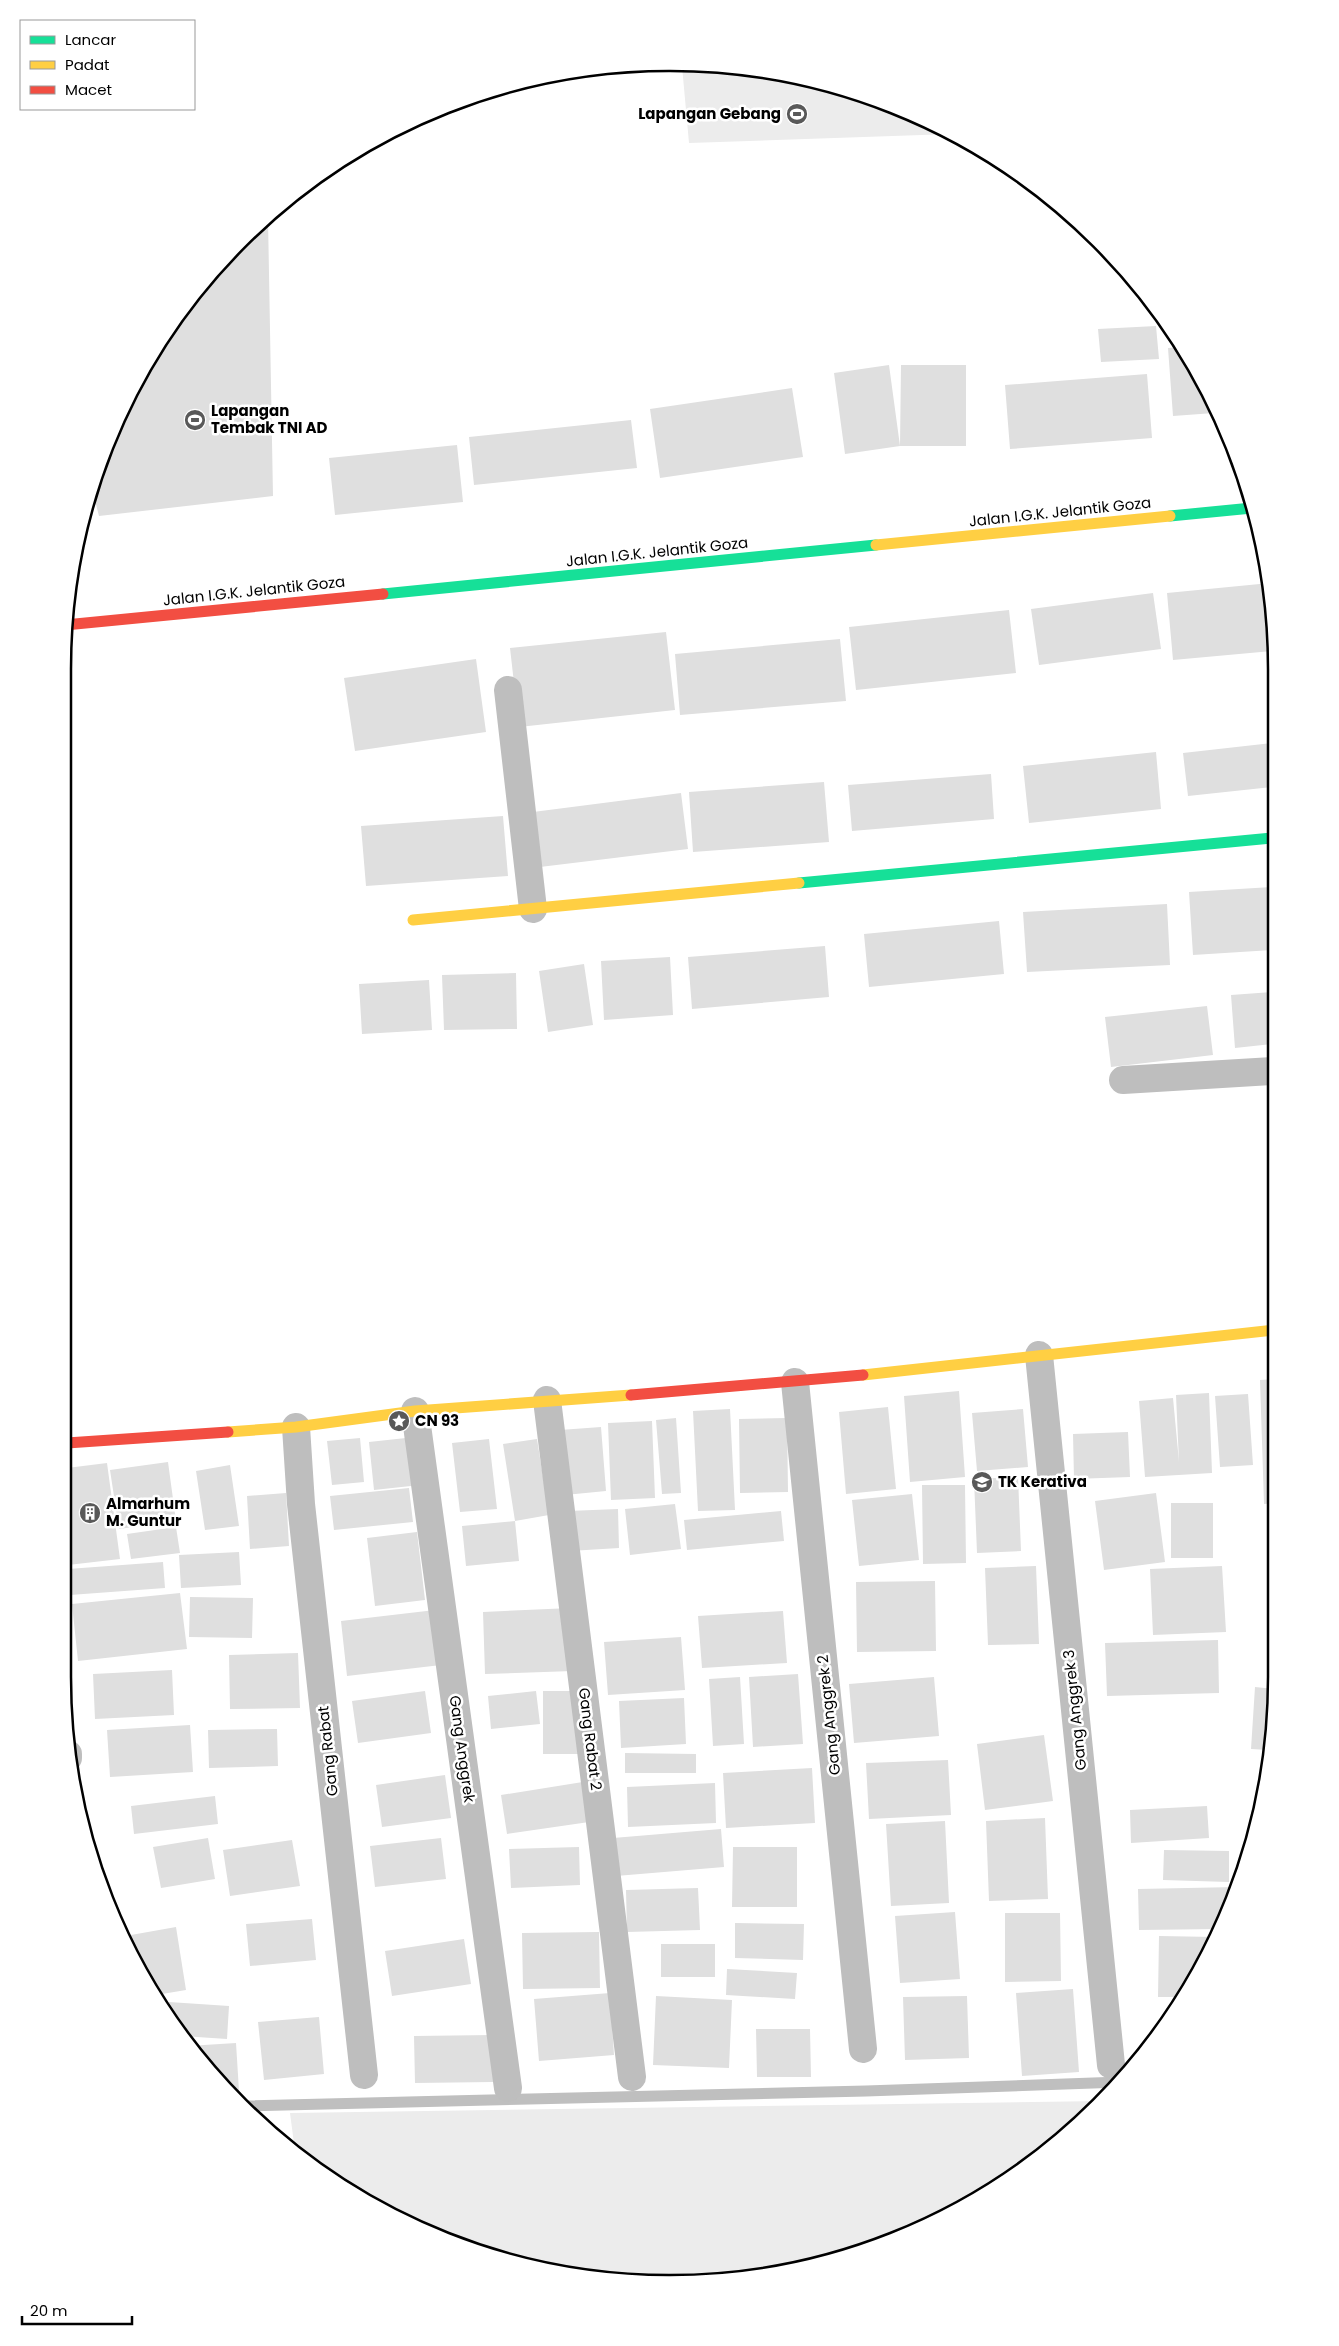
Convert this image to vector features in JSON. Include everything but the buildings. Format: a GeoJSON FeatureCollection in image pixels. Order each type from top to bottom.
{"type":"FeatureCollection","features":[{"type":"Feature","properties":{"kind":"street","name":"Jalan I.G.K. Jelantik Goza"},"geometry":{"type":"LineString","coordinates":[[73,624],[1245,509]]}},
{"type":"Feature","properties":{"kind":"street"},"geometry":{"type":"LineString","coordinates":[[508,690],[533,909]]}},
{"type":"Feature","properties":{"kind":"street"},"geometry":{"type":"LineString","coordinates":[[413,920],[1268,838]]}},
{"type":"Feature","properties":{"kind":"street"},"geometry":{"type":"LineString","coordinates":[[1123,1080],[1268,1071]]}},
{"type":"Feature","properties":{"kind":"street"},"geometry":{"type":"LineString","coordinates":[[71,1443],[296,1427],[416,1411],[795,1382],[1268,1331]]}},
{"type":"Feature","properties":{"kind":"street","name":"Gang Anggrek 3"},"geometry":{"type":"LineString","coordinates":[[1039,1356],[1111,2065]]}},
{"type":"Feature","properties":{"kind":"street","name":"Gang Anggrek 2"},"geometry":{"type":"LineString","coordinates":[[795,1382],[863,2049]]}},
{"type":"Feature","properties":{"kind":"street","name":"Gang Rabat 2"},"geometry":{"type":"LineString","coordinates":[[547,1400],[632,2077]]}},
{"type":"Feature","properties":{"kind":"street","name":"Gang Anggrek"},"geometry":{"type":"LineString","coordinates":[[416,1411],[508,2088]]}},
{"type":"Feature","properties":{"kind":"street","name":"Gang Rabat"},"geometry":{"type":"LineString","coordinates":[[296,1427],[301,1504],[364,2075]]}},
{"type":"Feature","properties":{"kind":"shaded area","name":"Lapangan Gebang"},"geometry":{"type":"Polygon","coordinates":[[[683,72],[748,76],[824,92],[862,103],[937,134],[689,143],[683,72]]]}},
{"type":"Feature","properties":{"kind":"shaded area"},"geometry":{"type":"Polygon","coordinates":[[[1092,2101],[1034,2151],[1002,2174],[969,2195],[898,2229],[862,2243],[786,2263],[748,2270],[670,2275],[591,2270],[553,2263],[477,2243],[441,2229],[370,2195],[305,2151],[294,2142],[290,2113],[1092,2101]]]}},
{"type":"Feature","properties":{"kind":"waterway"},"geometry":{"type":"LineString","coordinates":[[252,2106],[866,2091],[1109,2082]]}},
{"type":"Feature","properties":{"kind":"traffic: fast"},"geometry":{"type":"LineString","coordinates":[[1170,516],[1245,509]]}},
{"type":"Feature","properties":{"kind":"traffic: fast"},"geometry":{"type":"LineString","coordinates":[[383,594],[876,545]]}},
{"type":"Feature","properties":{"kind":"traffic: fast"},"geometry":{"type":"LineString","coordinates":[[799,883],[1268,838]]}},
{"type":"Feature","properties":{"kind":"traffic: slow"},"geometry":{"type":"LineString","coordinates":[[876,545],[1170,516]]}},
{"type":"Feature","properties":{"kind":"traffic: slow"},"geometry":{"type":"LineString","coordinates":[[413,920],[799,883]]}},
{"type":"Feature","properties":{"kind":"traffic: slow"},"geometry":{"type":"LineString","coordinates":[[863,1375],[1268,1331]]}},
{"type":"Feature","properties":{"kind":"traffic: slow"},"geometry":{"type":"LineString","coordinates":[[228,1432],[296,1427],[415,1411],[631,1395]]}},
{"type":"Feature","properties":{"kind":"traffic: jam"},"geometry":{"type":"LineString","coordinates":[[73,624],[383,594]]}},
{"type":"Feature","properties":{"kind":"traffic: jam"},"geometry":{"type":"LineString","coordinates":[[631,1395],[863,1375]]}},
{"type":"Feature","properties":{"kind":"traffic: jam"},"geometry":{"type":"LineString","coordinates":[[71,1443],[228,1432]]}},
{"type":"Feature","properties":{"kind":"place","name":"Lapangan Gebang"},"geometry":{"type":"Point","coordinates":[797,114]}},
{"type":"Feature","properties":{"kind":"place","name":"Lapangan Tembak TNI AD"},"geometry":{"type":"Point","coordinates":[195,420]}},
{"type":"Feature","properties":{"kind":"place","name":"CN 93"},"geometry":{"type":"Point","coordinates":[399,1421]}},
{"type":"Feature","properties":{"kind":"place","name":"TK Kerativa"},"geometry":{"type":"Point","coordinates":[982,1482]}},
{"type":"Feature","properties":{"kind":"place","name":"Almarhum M. Guntur"},"geometry":{"type":"Point","coordinates":[90,1513]}}]}
